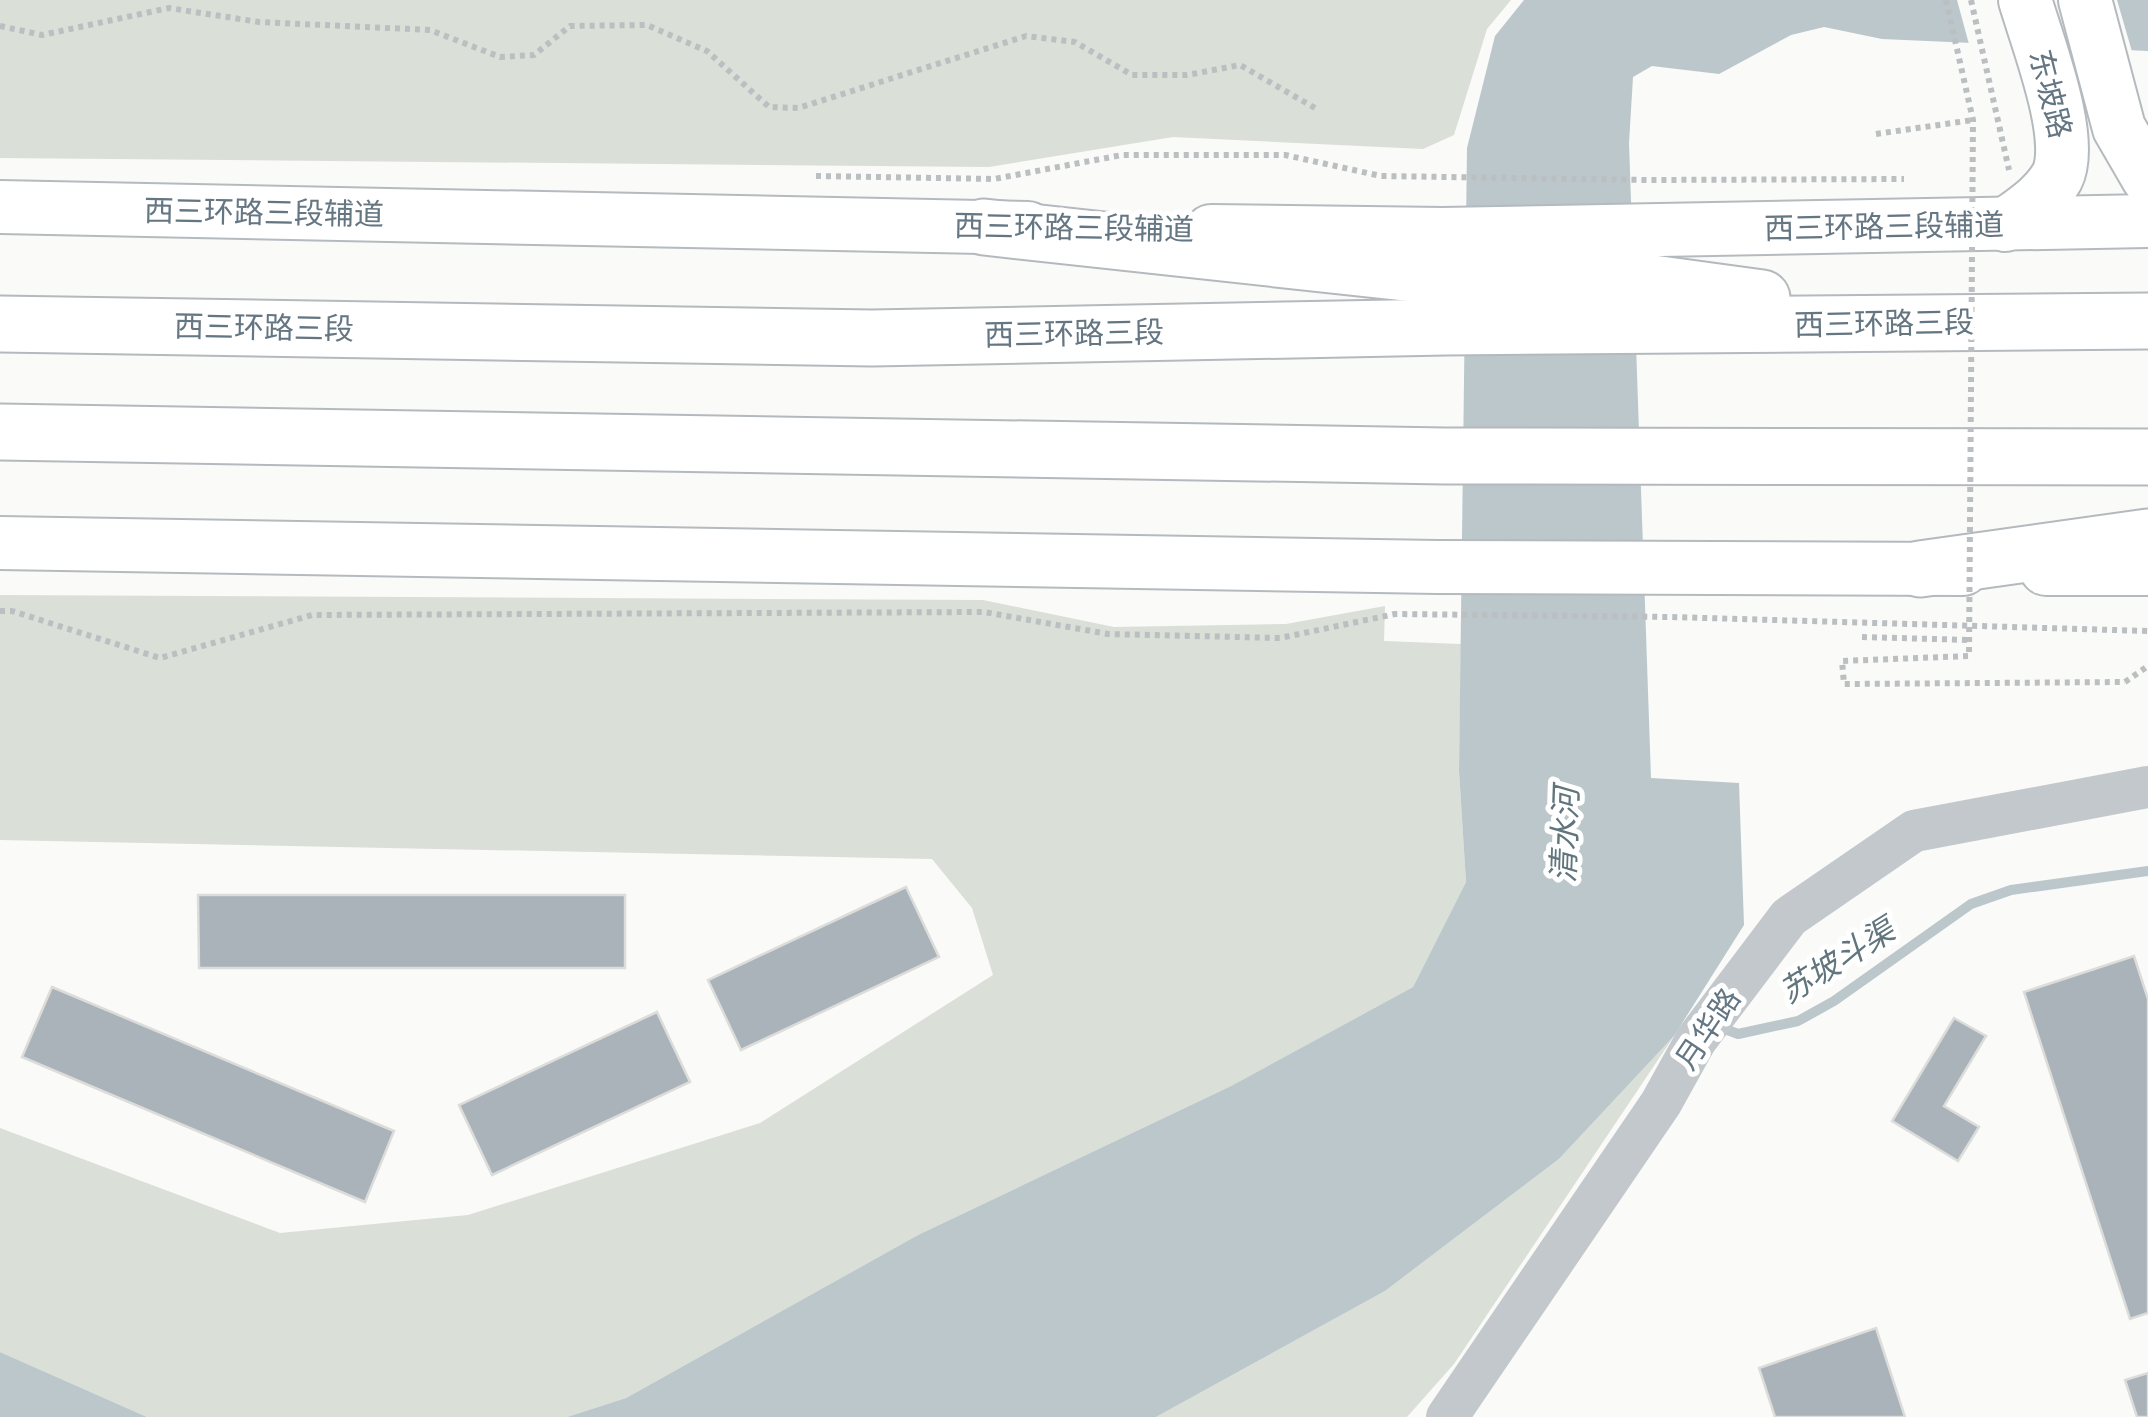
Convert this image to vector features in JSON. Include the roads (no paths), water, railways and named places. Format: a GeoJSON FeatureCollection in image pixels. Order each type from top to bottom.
{"type":"FeatureCollection","features":[{"type":"Feature","properties":{"kind":"highway"},"geometry":{"type":"LineString","coordinates":[[984,227],[1444,280]]}},
{"type":"Feature","properties":{"kind":"highway","name":"西三环路三段"},"geometry":{"type":"LineString","coordinates":[[0,324],[872,338],[1444,280],[1655,280],[1948,323],[2148,321]]}},
{"type":"Feature","properties":{"kind":"highway"},"geometry":{"type":"LineString","coordinates":[[0,432],[1445,456],[2148,458]]}},
{"type":"Feature","properties":{"kind":"highway"},"geometry":{"type":"LineString","coordinates":[[1920,569],[2148,537]]}},
{"type":"Feature","properties":{"kind":"main road","name":"东坡路"},"geometry":{"type":"LineString","coordinates":[[2016,190],[2064,149],[2060,121],[2026,0]]}},
{"type":"Feature","properties":{"kind":"main road","name":"东坡路"},"geometry":{"type":"LineString","coordinates":[[2085,0],[2148,178]]}},
{"type":"Feature","properties":{"kind":"main road"},"geometry":{"type":"LineString","coordinates":[[2060,121],[2126,113]]}},
{"type":"Feature","properties":{"kind":"main road","name":"西三环路三段辅道"},"geometry":{"type":"LineString","coordinates":[[1444,280],[1655,280],[2016,190],[2148,221]]}},
{"type":"Feature","properties":{"kind":"main road","name":"西三环路三段辅道"},"geometry":{"type":"LineString","coordinates":[[0,206],[984,227]]}},
{"type":"Feature","properties":{"kind":"main road"},"geometry":{"type":"LineString","coordinates":[[0,544],[1439,591],[1669,593],[1920,569],[2148,569]]}},
{"type":"Feature","properties":{"kind":"street","name":"月华路"},"geometry":{"type":"LineString","coordinates":[[1447,1417],[1661,1102],[1696,1040],[1789,917],[1914,831],[2148,788]]}},
{"type":"Feature","properties":{"kind":"water","name":"清水河"},"geometry":{"type":"Polygon","coordinates":[[[1524,0],[2148,0],[2148,51],[1882,39],[1824,27],[1791,35],[1719,74],[1652,66],[1633,77],[1629,143],[1651,778],[1739,783],[1744,925],[1674,1036],[1559,1159],[1385,1291],[1156,1417],[567,1417],[626,1398],[918,1235],[1231,1086],[1413,987],[1466,882],[1459,771],[1467,148],[1495,36],[1524,0]]]}},
{"type":"Feature","properties":{"kind":"water"},"geometry":{"type":"Polygon","coordinates":[[[0,1352],[147,1417],[0,1417],[0,1352]]]}},
{"type":"Feature","properties":{"kind":"waterway","name":"苏坡斗渠"},"geometry":{"type":"LineString","coordinates":[[1717,1026],[1738,1034],[1798,1021],[1834,1001],[1971,904],[2011,890],[2148,871]]}}]}
